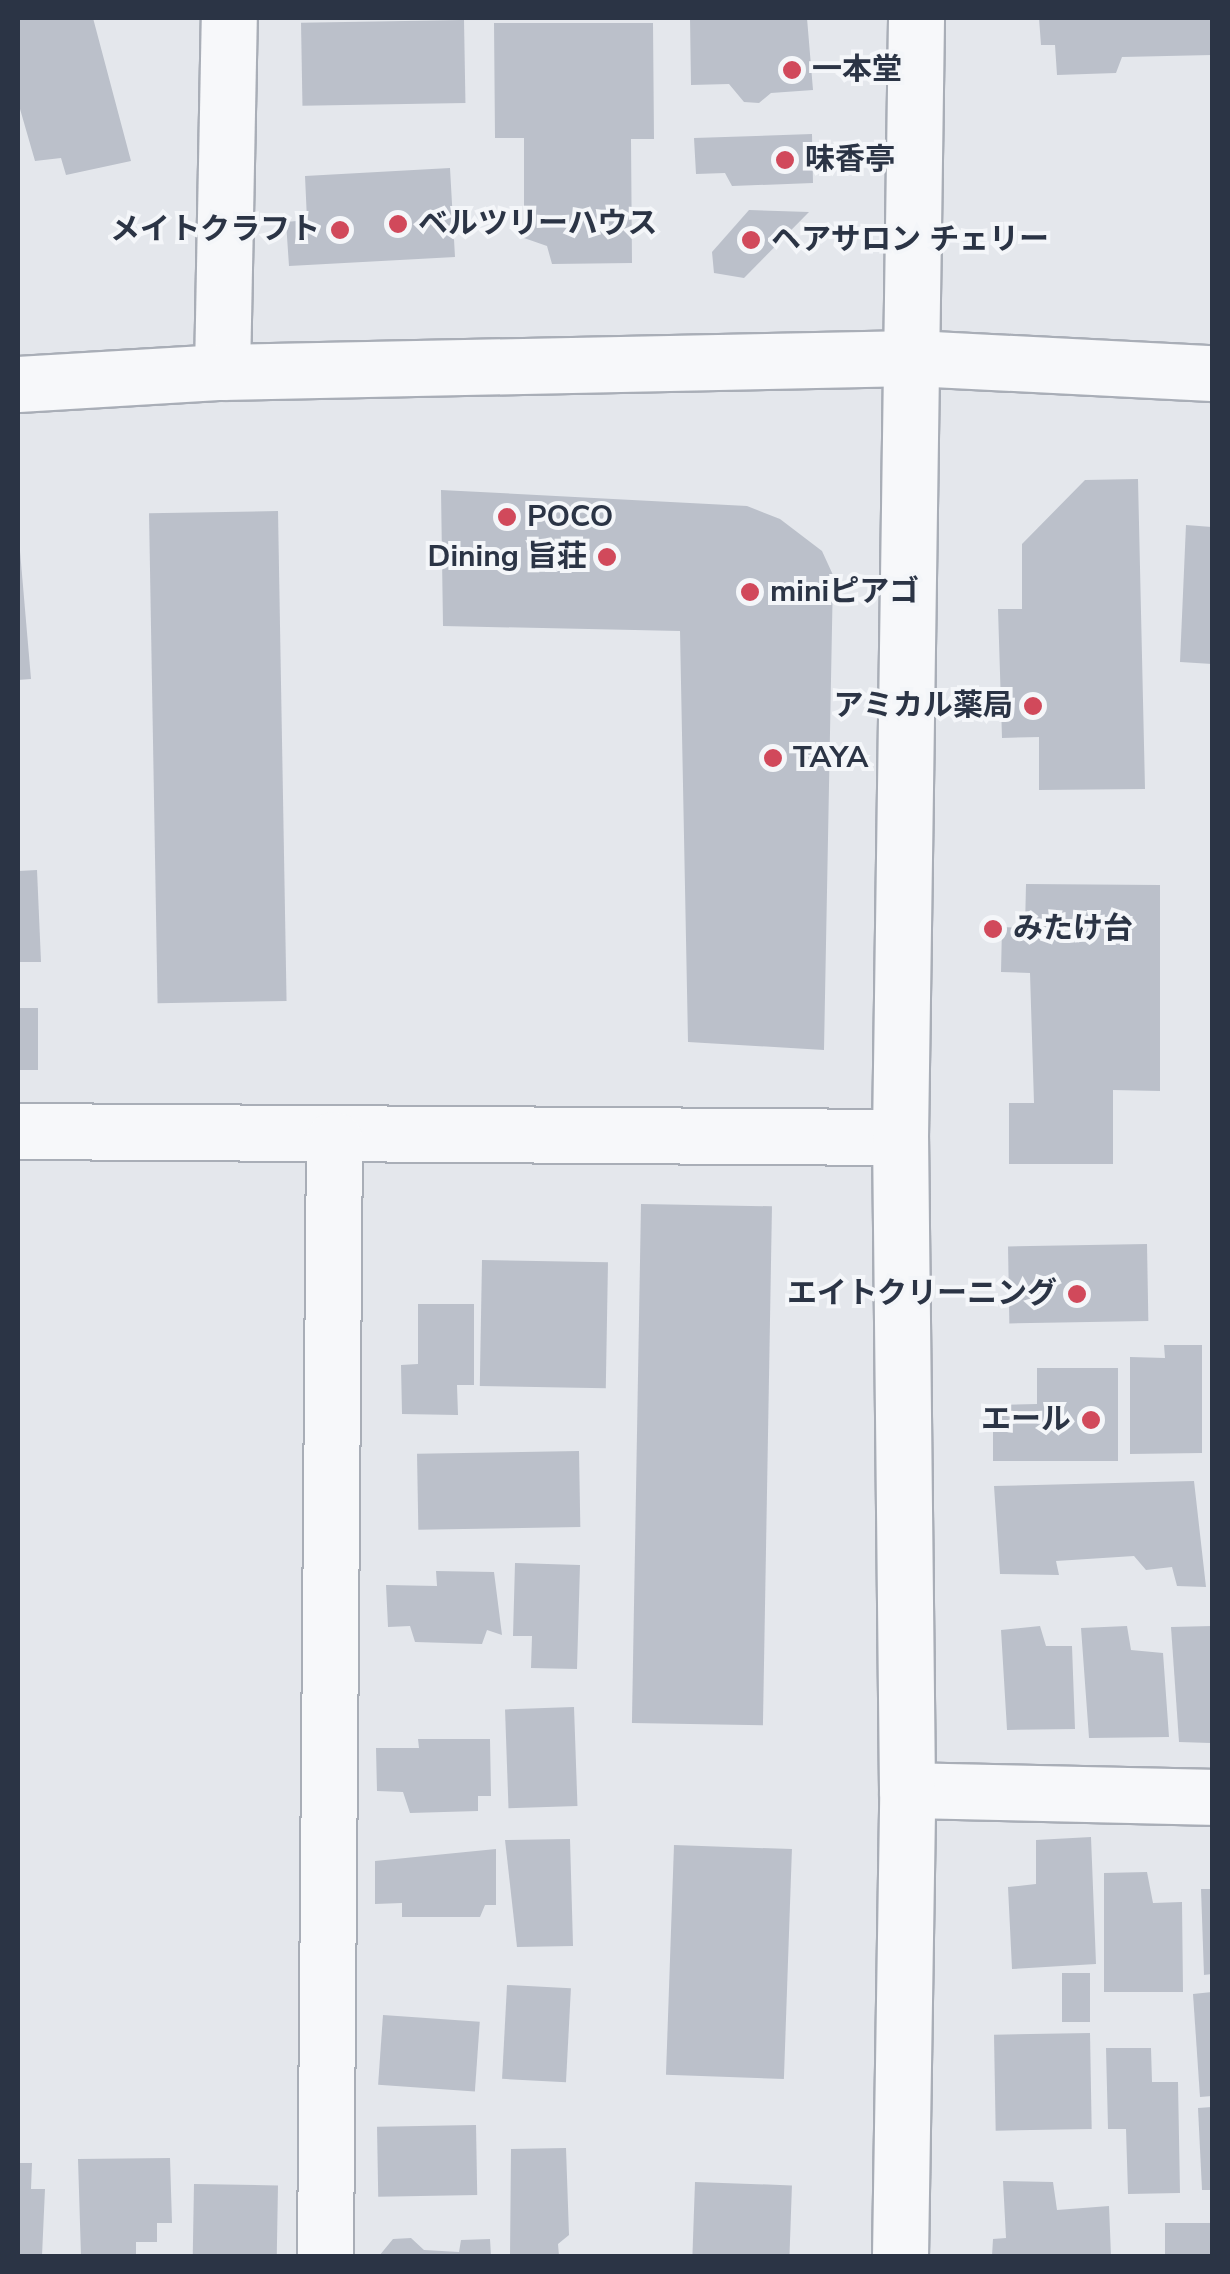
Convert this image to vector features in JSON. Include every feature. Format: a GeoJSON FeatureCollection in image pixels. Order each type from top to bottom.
{"type":"FeatureCollection","features":[{"type":"Feature","properties":{"kind":"street"},"geometry":{"type":"LineString","coordinates":[[222,372],[229,18]]}},
{"type":"Feature","properties":{"kind":"street"},"geometry":{"type":"LineString","coordinates":[[900,2256],[907,1790],[900,1137],[916,18]]}},
{"type":"Feature","properties":{"kind":"street"},"geometry":{"type":"LineString","coordinates":[[18,384],[222,372],[913,358],[1212,374]]}},
{"type":"Feature","properties":{"kind":"street"},"geometry":{"type":"LineString","coordinates":[[18,1131],[334,1139],[900,1137]]}},
{"type":"Feature","properties":{"kind":"street"},"geometry":{"type":"LineString","coordinates":[[326,2256],[334,1139]]}},
{"type":"Feature","properties":{"kind":"street"},"geometry":{"type":"LineString","coordinates":[[907,1790],[1212,1797]]}},
{"type":"Feature","properties":{"kind":"building"},"geometry":{"type":"Polygon","coordinates":[[[18,18],[93,18],[131,161],[66,175],[61,158],[35,161],[18,102],[18,18]]]}},
{"type":"Feature","properties":{"kind":"building"},"geometry":{"type":"Polygon","coordinates":[[[690,18],[807,18],[813,90],[771,93],[759,103],[744,102],[729,84],[691,85],[690,18]]]}},
{"type":"Feature","properties":{"kind":"building"},"geometry":{"type":"Polygon","coordinates":[[[1039,18],[1212,18],[1212,55],[1122,57],[1116,73],[1057,75],[1055,45],[1041,45],[1039,18]]]}},
{"type":"Feature","properties":{"kind":"building"},"geometry":{"type":"Polygon","coordinates":[[[464,20],[465,103],[302,106],[301,23],[464,20]]]}},
{"type":"Feature","properties":{"kind":"building"},"geometry":{"type":"Polygon","coordinates":[[[494,23],[653,23],[654,139],[631,139],[632,263],[552,264],[547,246],[524,238],[524,138],[495,138],[494,23]]]}},
{"type":"Feature","properties":{"kind":"building"},"geometry":{"type":"Polygon","coordinates":[[[812,134],[813,183],[732,186],[725,173],[696,174],[694,138],[812,134]]]}},
{"type":"Feature","properties":{"kind":"building"},"geometry":{"type":"Polygon","coordinates":[[[450,168],[455,257],[289,266],[286,222],[307,220],[305,176],[450,168]]]}},
{"type":"Feature","properties":{"kind":"building"},"geometry":{"type":"Polygon","coordinates":[[[749,210],[809,212],[744,278],[714,273],[712,252],[749,210]]]}},
{"type":"Feature","properties":{"kind":"building"},"geometry":{"type":"Polygon","coordinates":[[[1138,479],[1145,789],[1039,790],[1039,737],[1002,738],[998,609],[1022,609],[1022,544],[1085,480],[1138,479]]]}},
{"type":"Feature","properties":{"kind":"building"},"geometry":{"type":"Polygon","coordinates":[[[441,490],[747,506],[780,519],[822,551],[833,575],[824,1050],[688,1042],[680,631],[443,626],[441,490]]]}},
{"type":"Feature","properties":{"kind":"building"},"geometry":{"type":"Polygon","coordinates":[[[278,511],[287,1001],[158,1003],[149,513],[278,511]]]}},
{"type":"Feature","properties":{"kind":"building"},"geometry":{"type":"Polygon","coordinates":[[[1186,525],[1212,527],[1212,664],[1180,662],[1186,525]]]}},
{"type":"Feature","properties":{"kind":"building"},"geometry":{"type":"Polygon","coordinates":[[[18,528],[31,679],[18,680],[18,528]]]}},
{"type":"Feature","properties":{"kind":"building"},"geometry":{"type":"Polygon","coordinates":[[[37,870],[41,962],[18,962],[18,871],[37,870]]]}},
{"type":"Feature","properties":{"kind":"building"},"geometry":{"type":"Polygon","coordinates":[[[1026,884],[1160,885],[1160,1091],[1113,1090],[1113,1164],[1009,1164],[1009,1103],[1034,1103],[1030,973],[1001,972],[1002,927],[1025,928],[1026,884]]]}},
{"type":"Feature","properties":{"kind":"building"},"geometry":{"type":"Polygon","coordinates":[[[18,1008],[38,1008],[38,1070],[18,1070],[18,1008]]]}},
{"type":"Feature","properties":{"kind":"building"},"geometry":{"type":"Polygon","coordinates":[[[641,1204],[772,1206],[763,1725],[632,1723],[641,1204]]]}},
{"type":"Feature","properties":{"kind":"building"},"geometry":{"type":"Polygon","coordinates":[[[1147,1244],[1148,1321],[1009,1323],[1008,1246],[1147,1244]]]}},
{"type":"Feature","properties":{"kind":"building"},"geometry":{"type":"Polygon","coordinates":[[[482,1260],[608,1262],[606,1388],[480,1386],[482,1260]]]}},
{"type":"Feature","properties":{"kind":"building"},"geometry":{"type":"Polygon","coordinates":[[[418,1304],[474,1304],[474,1385],[457,1385],[458,1415],[402,1414],[401,1365],[418,1364],[418,1304]]]}},
{"type":"Feature","properties":{"kind":"building"},"geometry":{"type":"Polygon","coordinates":[[[1164,1345],[1202,1345],[1202,1453],[1130,1454],[1130,1357],[1165,1358],[1164,1345]]]}},
{"type":"Feature","properties":{"kind":"building"},"geometry":{"type":"Polygon","coordinates":[[[1037,1368],[1118,1368],[1118,1461],[993,1461],[993,1405],[1037,1404],[1037,1368]]]}},
{"type":"Feature","properties":{"kind":"building"},"geometry":{"type":"Polygon","coordinates":[[[579,1451],[580,1527],[418,1530],[417,1454],[579,1451]]]}},
{"type":"Feature","properties":{"kind":"building"},"geometry":{"type":"Polygon","coordinates":[[[1194,1481],[1206,1587],[1177,1586],[1172,1567],[1146,1570],[1134,1556],[1056,1561],[1059,1575],[1000,1574],[994,1486],[1194,1481]]]}},
{"type":"Feature","properties":{"kind":"building"},"geometry":{"type":"Polygon","coordinates":[[[515,1563],[580,1565],[577,1669],[531,1668],[532,1636],[513,1636],[515,1563]]]}},
{"type":"Feature","properties":{"kind":"building"},"geometry":{"type":"Polygon","coordinates":[[[436,1571],[494,1572],[502,1635],[487,1630],[482,1644],[415,1642],[410,1626],[388,1627],[386,1585],[437,1586],[436,1571]]]}},
{"type":"Feature","properties":{"kind":"building"},"geometry":{"type":"Polygon","coordinates":[[[1040,1626],[1046,1646],[1072,1646],[1075,1729],[1007,1730],[1001,1630],[1040,1626]]]}},
{"type":"Feature","properties":{"kind":"building"},"geometry":{"type":"Polygon","coordinates":[[[1127,1626],[1131,1650],[1163,1653],[1169,1737],[1089,1738],[1081,1628],[1127,1626]]]}},
{"type":"Feature","properties":{"kind":"building"},"geometry":{"type":"Polygon","coordinates":[[[1212,1626],[1210,1743],[1179,1742],[1171,1627],[1212,1626]]]}},
{"type":"Feature","properties":{"kind":"building"},"geometry":{"type":"Polygon","coordinates":[[[574,1707],[577,1806],[508,1808],[505,1709],[574,1707]]]}},
{"type":"Feature","properties":{"kind":"building"},"geometry":{"type":"Polygon","coordinates":[[[418,1739],[490,1739],[491,1796],[478,1796],[478,1811],[410,1813],[403,1792],[377,1791],[376,1748],[419,1748],[418,1739]]]}},
{"type":"Feature","properties":{"kind":"building"},"geometry":{"type":"Polygon","coordinates":[[[1091,1837],[1096,1964],[1012,1969],[1008,1887],[1036,1884],[1036,1840],[1091,1837]]]}},
{"type":"Feature","properties":{"kind":"building"},"geometry":{"type":"Polygon","coordinates":[[[570,1839],[573,1946],[517,1947],[505,1840],[570,1839]]]}},
{"type":"Feature","properties":{"kind":"building"},"geometry":{"type":"Polygon","coordinates":[[[674,1845],[792,1849],[784,2079],[666,2075],[674,1845]]]}},
{"type":"Feature","properties":{"kind":"building"},"geometry":{"type":"Polygon","coordinates":[[[496,1849],[496,1905],[485,1905],[480,1917],[402,1917],[402,1903],[375,1904],[375,1861],[496,1849]]]}},
{"type":"Feature","properties":{"kind":"building"},"geometry":{"type":"Polygon","coordinates":[[[1147,1872],[1153,1903],[1182,1902],[1183,1992],[1104,1992],[1104,1873],[1147,1872]]]}},
{"type":"Feature","properties":{"kind":"building"},"geometry":{"type":"Polygon","coordinates":[[[1201,1889],[1212,1889],[1212,1974],[1204,1975],[1201,1889]]]}},
{"type":"Feature","properties":{"kind":"building"},"geometry":{"type":"Polygon","coordinates":[[[1062,1973],[1090,1973],[1090,2022],[1062,2022],[1062,1973]]]}},
{"type":"Feature","properties":{"kind":"building"},"geometry":{"type":"Polygon","coordinates":[[[507,1985],[571,1988],[566,2082],[502,2079],[507,1985]]]}},
{"type":"Feature","properties":{"kind":"building"},"geometry":{"type":"Polygon","coordinates":[[[1212,1992],[1212,2096],[1200,2097],[1193,1994],[1212,1992]]]}},
{"type":"Feature","properties":{"kind":"building"},"geometry":{"type":"Polygon","coordinates":[[[383,2015],[480,2022],[475,2092],[378,2085],[383,2015]]]}},
{"type":"Feature","properties":{"kind":"building"},"geometry":{"type":"Polygon","coordinates":[[[1090,2033],[1092,2129],[996,2131],[994,2035],[1090,2033]]]}},
{"type":"Feature","properties":{"kind":"building"},"geometry":{"type":"Polygon","coordinates":[[[1106,2048],[1151,2048],[1152,2082],[1178,2082],[1180,2193],[1128,2194],[1126,2129],[1108,2129],[1106,2048]]]}},
{"type":"Feature","properties":{"kind":"building"},"geometry":{"type":"Polygon","coordinates":[[[1212,2107],[1212,2190],[1202,2190],[1198,2108],[1212,2107]]]}},
{"type":"Feature","properties":{"kind":"building"},"geometry":{"type":"Polygon","coordinates":[[[476,2125],[477,2195],[378,2197],[377,2127],[476,2125]]]}},
{"type":"Feature","properties":{"kind":"building"},"geometry":{"type":"Polygon","coordinates":[[[566,2148],[569,2235],[558,2244],[559,2256],[510,2256],[511,2149],[566,2148]]]}},
{"type":"Feature","properties":{"kind":"building"},"geometry":{"type":"Polygon","coordinates":[[[170,2158],[172,2223],[157,2223],[157,2242],[136,2242],[136,2256],[81,2256],[78,2159],[170,2158]]]}},
{"type":"Feature","properties":{"kind":"building"},"geometry":{"type":"Polygon","coordinates":[[[18,2163],[32,2163],[31,2189],[45,2189],[42,2256],[18,2256],[18,2163]]]}},
{"type":"Feature","properties":{"kind":"building"},"geometry":{"type":"Polygon","coordinates":[[[1003,2181],[1053,2182],[1057,2210],[1109,2206],[1111,2256],[992,2256],[993,2239],[1006,2238],[1003,2181]]]}},
{"type":"Feature","properties":{"kind":"building"},"geometry":{"type":"Polygon","coordinates":[[[695,2182],[792,2185],[789,2256],[692,2256],[695,2182]]]}},
{"type":"Feature","properties":{"kind":"building"},"geometry":{"type":"Polygon","coordinates":[[[194,2184],[278,2185],[277,2256],[193,2256],[194,2184]]]}},
{"type":"Feature","properties":{"kind":"building"},"geometry":{"type":"Polygon","coordinates":[[[1165,2223],[1212,2223],[1212,2256],[1165,2256],[1165,2223]]]}},
{"type":"Feature","properties":{"kind":"building"},"geometry":{"type":"Polygon","coordinates":[[[411,2238],[424,2250],[459,2252],[461,2240],[490,2239],[491,2256],[379,2256],[393,2239],[411,2238]]]}},
{"type":"Feature","properties":{"kind":"place","name":"一本堂"},"geometry":{"type":"Point","coordinates":[792,70]}},
{"type":"Feature","properties":{"kind":"place","name":"味香亭"},"geometry":{"type":"Point","coordinates":[785,160]}},
{"type":"Feature","properties":{"kind":"place","name":"ベルツリーハウス"},"geometry":{"type":"Point","coordinates":[398,224]}},
{"type":"Feature","properties":{"kind":"place","name":"メイトクラフト"},"geometry":{"type":"Point","coordinates":[340,230]}},
{"type":"Feature","properties":{"kind":"place","name":"ヘアサロン チェリー"},"geometry":{"type":"Point","coordinates":[751,240]}},
{"type":"Feature","properties":{"kind":"place","name":"POCO"},"geometry":{"type":"Point","coordinates":[507,517]}},
{"type":"Feature","properties":{"kind":"place","name":"Dining 旨荘"},"geometry":{"type":"Point","coordinates":[607,557]}},
{"type":"Feature","properties":{"kind":"place","name":"miniピアゴ"},"geometry":{"type":"Point","coordinates":[750,592]}},
{"type":"Feature","properties":{"kind":"place","name":"アミカル薬局"},"geometry":{"type":"Point","coordinates":[1033,706]}},
{"type":"Feature","properties":{"kind":"place","name":"TAYA"},"geometry":{"type":"Point","coordinates":[773,758]}},
{"type":"Feature","properties":{"kind":"place","name":"みたけ台"},"geometry":{"type":"Point","coordinates":[993,929]}},
{"type":"Feature","properties":{"kind":"place","name":"エイトクリーニング"},"geometry":{"type":"Point","coordinates":[1077,1294]}},
{"type":"Feature","properties":{"kind":"place","name":"エール"},"geometry":{"type":"Point","coordinates":[1091,1420]}}]}
